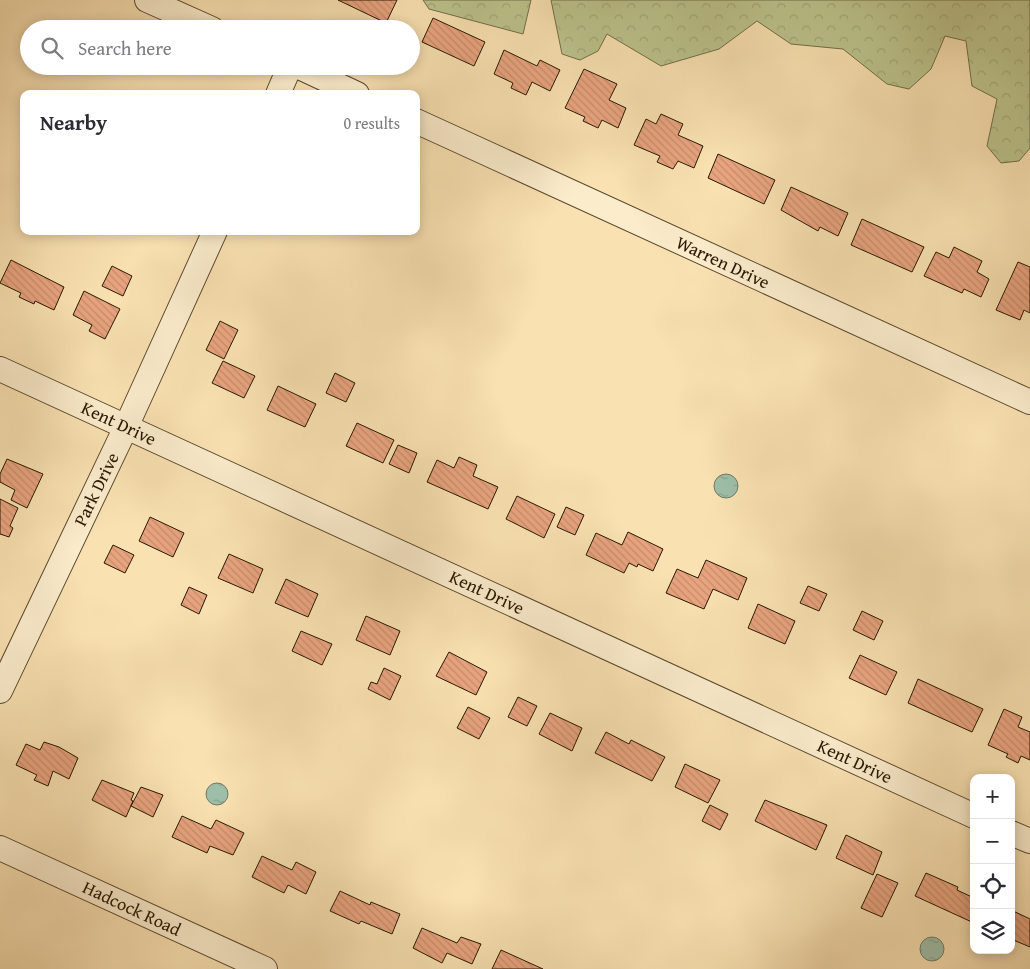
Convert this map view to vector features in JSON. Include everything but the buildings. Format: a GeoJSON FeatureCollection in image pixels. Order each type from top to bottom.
{"type":"FeatureCollection","features":[{"type":"Feature","properties":{"kind":"street"},"geometry":{"type":"LineString","coordinates":[[147,0],[192,20]]}},
{"type":"Feature","properties":{"kind":"street"},"geometry":{"type":"LineString","coordinates":[[280,90],[286,75]]}},
{"type":"Feature","properties":{"kind":"street"},"geometry":{"type":"LineString","coordinates":[[316,75],[348,90]]}},
{"type":"Feature","properties":{"kind":"street","name":"Warren Drive"},"geometry":{"type":"LineString","coordinates":[[420,123],[1030,402]]}},
{"type":"Feature","properties":{"kind":"street","name":"Park Drive"},"geometry":{"type":"LineString","coordinates":[[0,691],[126,427],[213,235]]}},
{"type":"Feature","properties":{"kind":"street","name":"Kent Drive"},"geometry":{"type":"LineString","coordinates":[[0,369],[970,814]]}},
{"type":"Feature","properties":{"kind":"street"},"geometry":{"type":"LineString","coordinates":[[1015,835],[1030,841]]}},
{"type":"Feature","properties":{"kind":"street","name":"Hadcock Road"},"geometry":{"type":"LineString","coordinates":[[0,848],[265,969]]}},
{"type":"Feature","properties":{"kind":"green space"},"geometry":{"type":"Polygon","coordinates":[[[423,0],[531,0],[523,34],[429,9],[423,0]]]}},
{"type":"Feature","properties":{"kind":"green space"},"geometry":{"type":"Polygon","coordinates":[[[551,0],[1030,0],[1030,148],[1019,161],[1001,163],[987,146],[997,99],[972,86],[966,41],[945,36],[931,69],[909,89],[887,84],[843,49],[791,44],[757,21],[719,49],[661,66],[607,34],[598,51],[580,60],[562,54],[551,0]]]}},
{"type":"Feature","properties":{"kind":"water"},"geometry":{"type":"Polygon","coordinates":[[[726,474],[731,475],[737,481],[737,491],[731,497],[726,498],[721,497],[715,491],[714,486],[715,481],[721,475],[726,474]]]}},
{"type":"Feature","properties":{"kind":"water"},"geometry":{"type":"Polygon","coordinates":[[[213,783],[221,783],[228,790],[228,798],[221,805],[213,805],[206,798],[206,790],[213,783]]]}},
{"type":"Feature","properties":{"kind":"water"},"geometry":{"type":"Polygon","coordinates":[[[932,937],[937,938],[943,944],[943,954],[937,960],[932,961],[927,960],[921,954],[920,949],[921,944],[927,938],[932,937]]]}}]}
